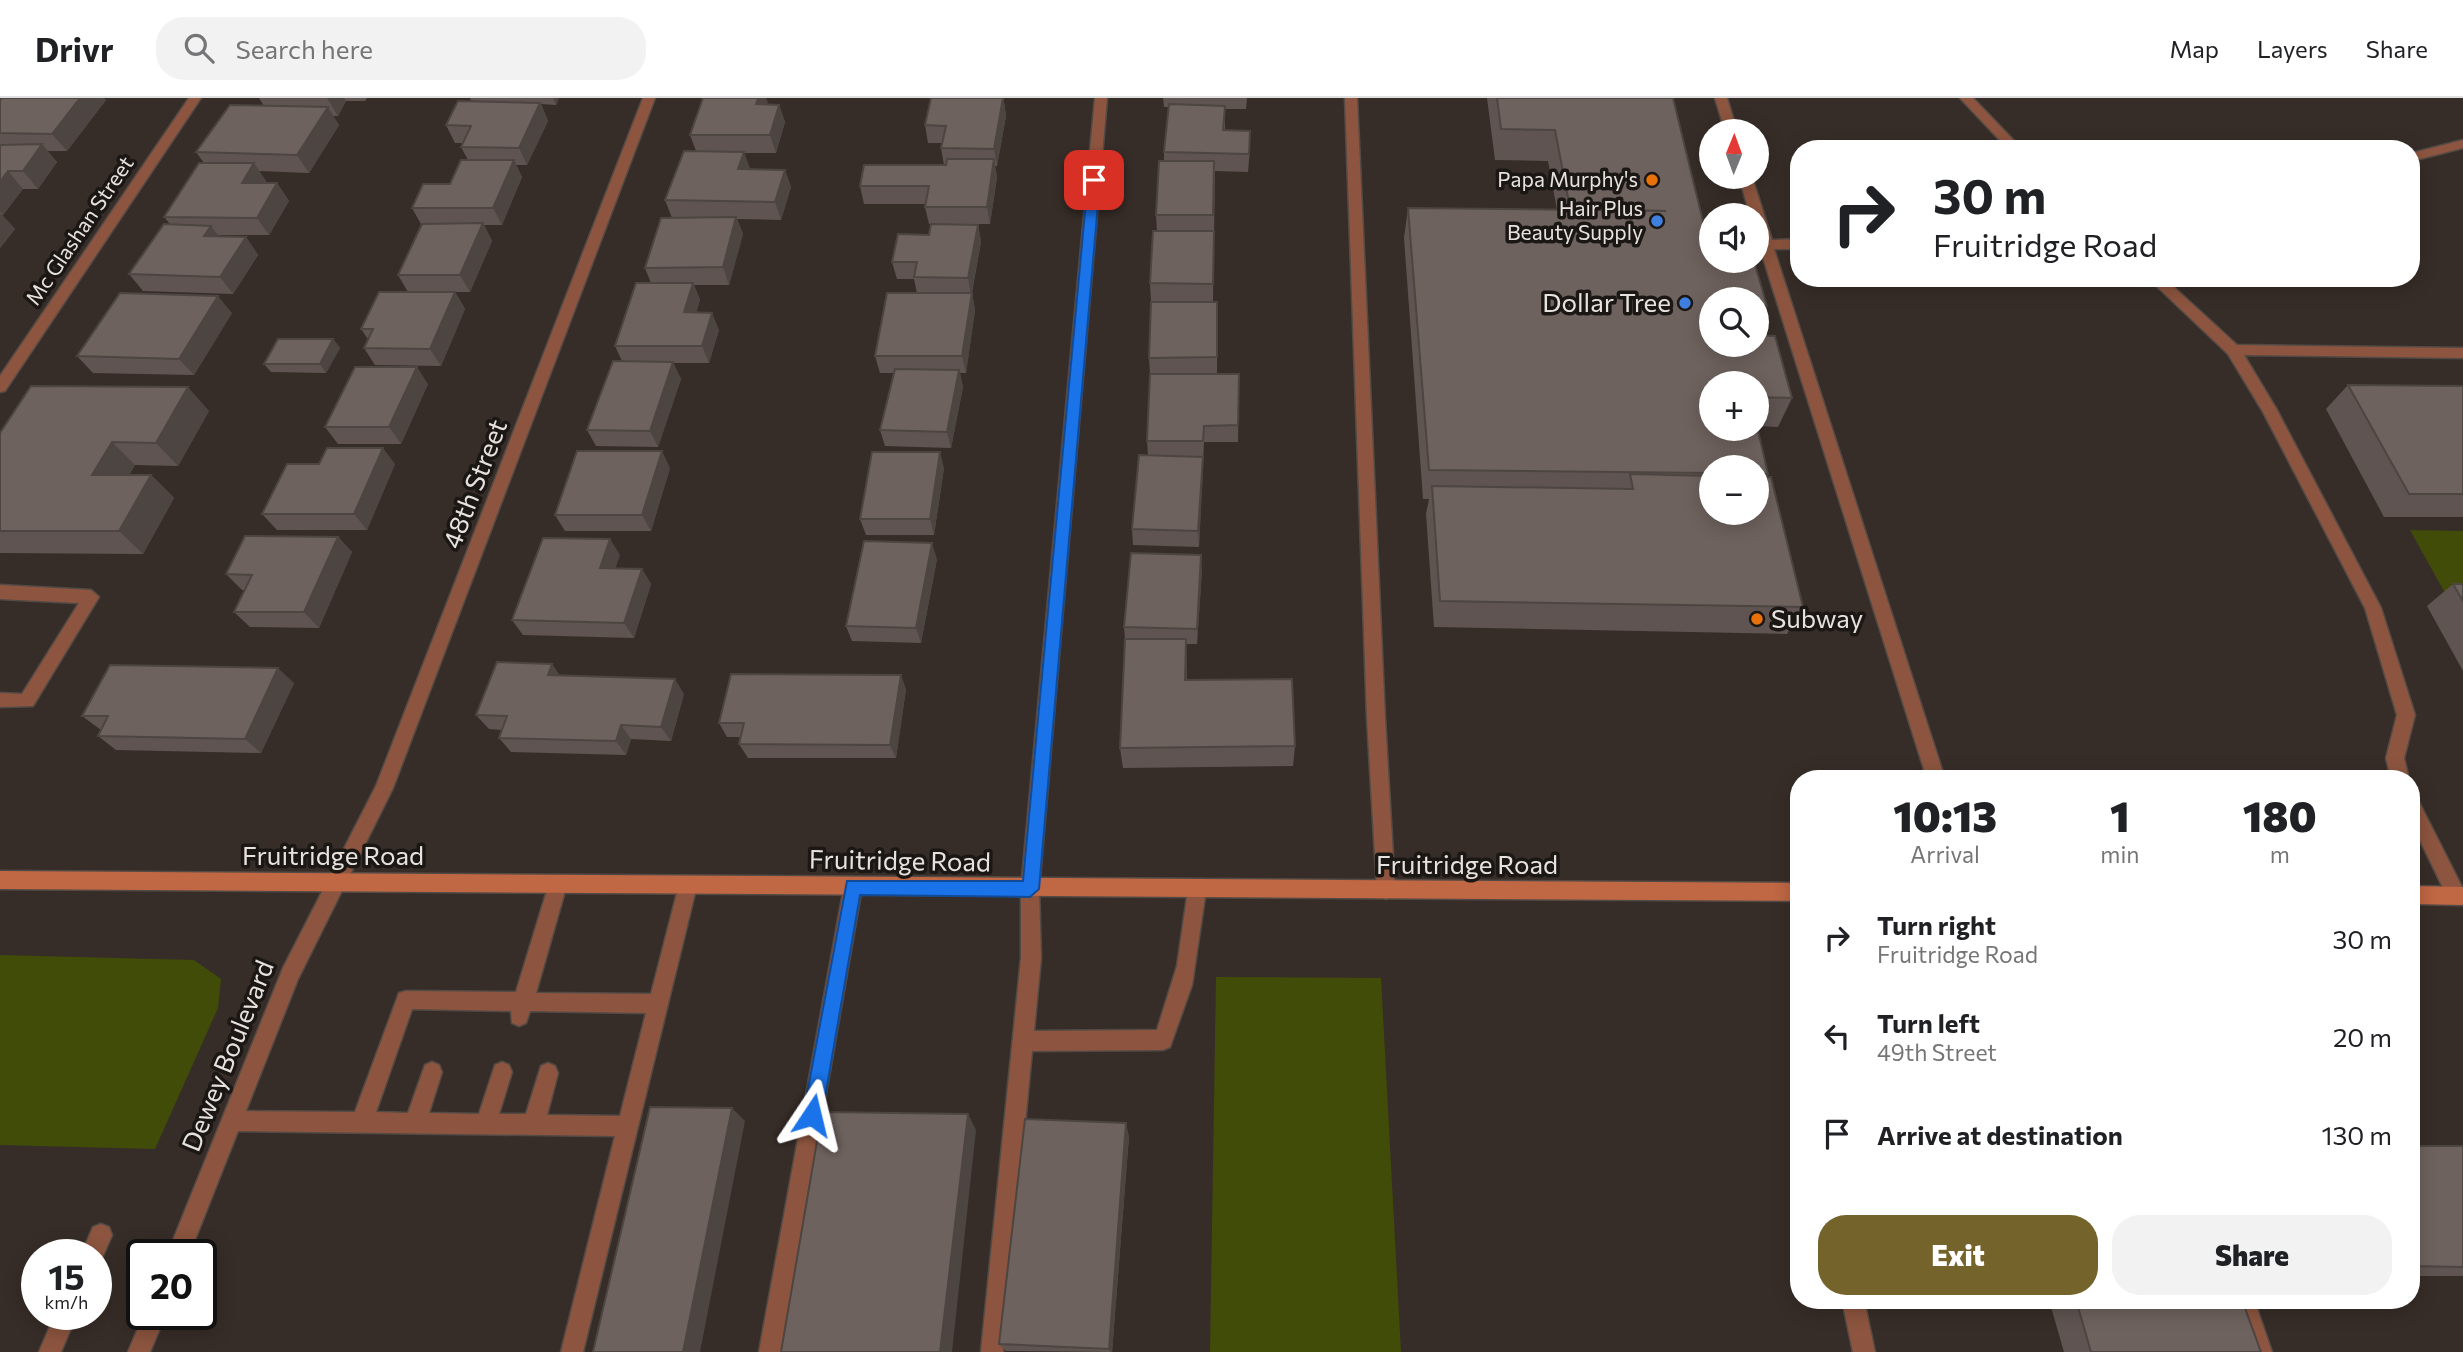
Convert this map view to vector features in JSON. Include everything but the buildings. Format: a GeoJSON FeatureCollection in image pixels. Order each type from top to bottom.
{"type":"FeatureCollection","features":[{"type":"Feature","properties":{"kind":"main road","name":"Fruitridge Road"},"geometry":{"type":"LineString","coordinates":[[0,880],[1030,889],[1790,892]]}},
{"type":"Feature","properties":{"kind":"main road"},"geometry":{"type":"LineString","coordinates":[[2420,895],[2460,896]]}},
{"type":"Feature","properties":{"kind":"street","name":"Mc Glashan Street"},"geometry":{"type":"LineString","coordinates":[[0,387],[195,98]]}},
{"type":"Feature","properties":{"kind":"street","name":"48th Street"},"geometry":{"type":"LineString","coordinates":[[336,882],[384,788],[649,98]]}},
{"type":"Feature","properties":{"kind":"street"},"geometry":{"type":"LineString","coordinates":[[992,1352],[1031,958],[1030,889],[1101,98]]}},
{"type":"Feature","properties":{"kind":"street"},"geometry":{"type":"LineString","coordinates":[[1351,98],[1376,718],[1386,890]]}},
{"type":"Feature","properties":{"kind":"street"},"geometry":{"type":"LineString","coordinates":[[1721,98],[1727,119]]}},
{"type":"Feature","properties":{"kind":"street"},"geometry":{"type":"LineString","coordinates":[[1966,98],[2007,140]]}},
{"type":"Feature","properties":{"kind":"street"},"geometry":{"type":"LineString","coordinates":[[2420,156],[2463,144]]}},
{"type":"Feature","properties":{"kind":"street"},"geometry":{"type":"LineString","coordinates":[[1769,245],[1790,244]]}},
{"type":"Feature","properties":{"kind":"street"},"geometry":{"type":"LineString","coordinates":[[1769,254],[1933,770]]}},
{"type":"Feature","properties":{"kind":"street"},"geometry":{"type":"LineString","coordinates":[[2165,287],[2233,350],[2270,410],[2373,608],[2406,715],[2395,758],[2398,770]]}},
{"type":"Feature","properties":{"kind":"street"},"geometry":{"type":"LineString","coordinates":[[2233,350],[2463,353]]}},
{"type":"Feature","properties":{"kind":"street"},"geometry":{"type":"LineString","coordinates":[[0,592],[91,597],[27,701],[0,700]]}},
{"type":"Feature","properties":{"kind":"street"},"geometry":{"type":"LineString","coordinates":[[2420,821],[2460,896]]}},
{"type":"Feature","properties":{"kind":"street","name":"Dewey Boulevard"},"geometry":{"type":"LineString","coordinates":[[184,1239],[290,975],[336,882]]}},
{"type":"Feature","properties":{"kind":"street"},"geometry":{"type":"LineString","coordinates":[[521,1009],[558,884]]}},
{"type":"Feature","properties":{"kind":"street"},"geometry":{"type":"LineString","coordinates":[[572,1352],[688,885]]}},
{"type":"Feature","properties":{"kind":"street"},"geometry":{"type":"LineString","coordinates":[[770,1352],[853,887]]}},
{"type":"Feature","properties":{"kind":"street"},"geometry":{"type":"LineString","coordinates":[[1023,1041],[1163,1040],[1175,1017],[1188,960],[1197,890]]}},
{"type":"Feature","properties":{"kind":"street"},"geometry":{"type":"LineString","coordinates":[[362,1122],[406,1000],[454,1009],[566,1010],[657,1004]]}},
{"type":"Feature","properties":{"kind":"street"},"geometry":{"type":"LineString","coordinates":[[415,1123],[432,1072]]}},
{"type":"Feature","properties":{"kind":"street"},"geometry":{"type":"LineString","coordinates":[[486,1124],[502,1072]]}},
{"type":"Feature","properties":{"kind":"street"},"geometry":{"type":"LineString","coordinates":[[534,1124],[548,1073]]}},
{"type":"Feature","properties":{"kind":"street"},"geometry":{"type":"LineString","coordinates":[[232,1121],[628,1126]]}},
{"type":"Feature","properties":{"kind":"street"},"geometry":{"type":"LineString","coordinates":[[1855,1309],[1864,1352]]}},
{"type":"Feature","properties":{"kind":"street"},"geometry":{"type":"LineString","coordinates":[[2246,1309],[2261,1352]]}},
{"type":"Feature","properties":{"kind":"street"},"geometry":{"type":"LineString","coordinates":[[50,1352],[59,1330]]}},
{"type":"Feature","properties":{"kind":"street"},"geometry":{"type":"LineString","coordinates":[[139,1352],[148,1330]]}},
{"type":"Feature","properties":{"kind":"green space"},"geometry":{"type":"Polygon","coordinates":[[[2410,530],[2463,531],[2463,603],[2450,602],[2410,530]]]}},
{"type":"Feature","properties":{"kind":"green space"},"geometry":{"type":"Polygon","coordinates":[[[0,955],[194,960],[221,979],[218,1008],[155,1149],[0,1145],[0,955]]]}},
{"type":"Feature","properties":{"kind":"green space"},"geometry":{"type":"Polygon","coordinates":[[[1216,977],[1381,978],[1401,1352],[1210,1352],[1216,977]]]}},
{"type":"Feature","properties":{"kind":"place","name":"Papa Murphy's"},"geometry":{"type":"Point","coordinates":[1652,180]}},
{"type":"Feature","properties":{"kind":"place","name":"Hair Plus Beauty Supply"},"geometry":{"type":"Point","coordinates":[1657,221]}},
{"type":"Feature","properties":{"kind":"place","name":"Dollar Tree"},"geometry":{"type":"Point","coordinates":[1685,303]}},
{"type":"Feature","properties":{"kind":"place","name":"Subway"},"geometry":{"type":"Point","coordinates":[1757,619]}},
{"type":"Feature","properties":{"kind":"route"},"geometry":{"type":"LineString","coordinates":[[812,1115],[853,887],[1030,889],[1094,180]]}}]}
